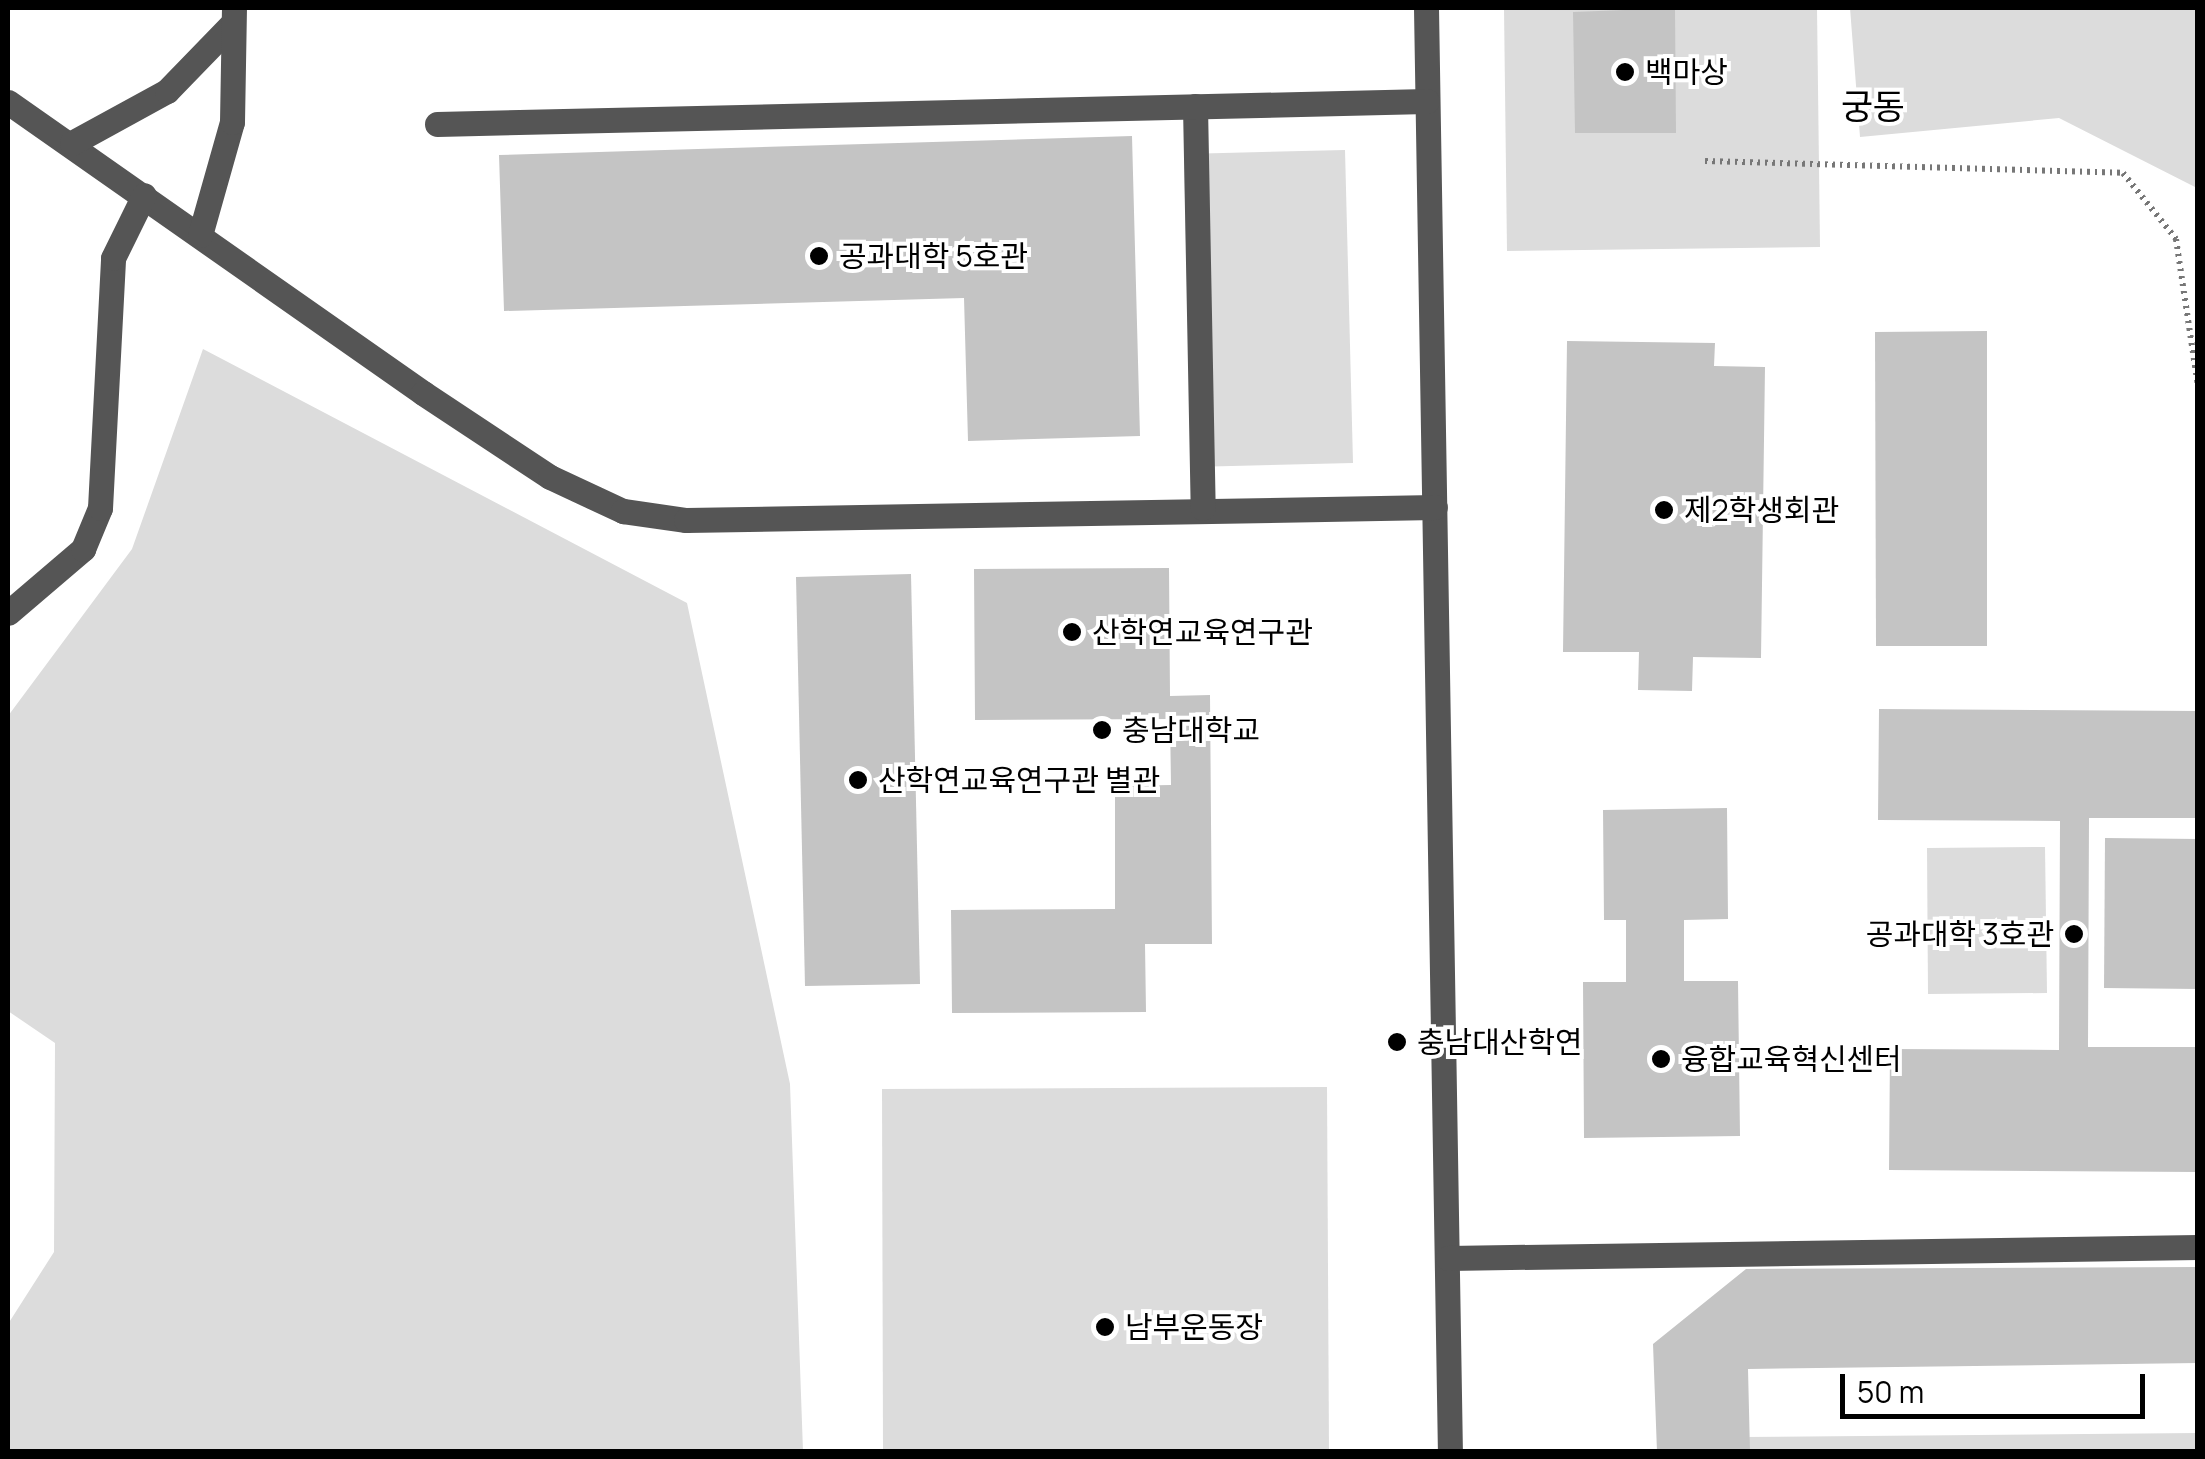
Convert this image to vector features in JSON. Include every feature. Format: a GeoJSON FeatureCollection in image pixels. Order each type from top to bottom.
{"type":"FeatureCollection","features":[{"type":"Feature","properties":{"kind":"street"},"geometry":{"type":"LineString","coordinates":[[1426,8],[1450,1452]]}},
{"type":"Feature","properties":{"kind":"street"},"geometry":{"type":"LineString","coordinates":[[72,143],[167,91],[233,16]]}},
{"type":"Feature","properties":{"kind":"street"},"geometry":{"type":"LineString","coordinates":[[200,235],[232,122],[233,16]]}},
{"type":"Feature","properties":{"kind":"street"},"geometry":{"type":"LineString","coordinates":[[437,124],[1427,101]]}},
{"type":"Feature","properties":{"kind":"street"},"geometry":{"type":"LineString","coordinates":[[8,102],[550,477],[623,511],[686,520],[1435,506]]}},
{"type":"Feature","properties":{"kind":"street"},"geometry":{"type":"LineString","coordinates":[[1195,106],[1203,508]]}},
{"type":"Feature","properties":{"kind":"street"},"geometry":{"type":"LineString","coordinates":[[8,613],[83,549],[100,508],[110,274],[144,195]]}},
{"type":"Feature","properties":{"kind":"street"},"geometry":{"type":"LineString","coordinates":[[1448,1258],[2198,1247]]}},
{"type":"Feature","properties":{"kind":"path"},"geometry":{"type":"LineString","coordinates":[[1704,162],[2123,173],[2176,239],[2198,387]]}},
{"type":"Feature","properties":{"kind":"shaded area"},"geometry":{"type":"Polygon","coordinates":[[[1504,8],[1817,8],[1820,247],[1507,251],[1504,8]]]}},
{"type":"Feature","properties":{"kind":"shaded area"},"geometry":{"type":"Polygon","coordinates":[[[1850,8],[2197,8],[2197,188],[2059,118],[1860,137],[1850,8]]]}},
{"type":"Feature","properties":{"kind":"shaded area"},"geometry":{"type":"Polygon","coordinates":[[[1345,150],[1353,463],[1191,467],[1184,154],[1345,150]]]}},
{"type":"Feature","properties":{"kind":"shaded area"},"geometry":{"type":"Polygon","coordinates":[[[203,349],[687,603],[790,1084],[803,1451],[8,1451],[8,1324],[54,1252],[55,1043],[8,1011],[8,716],[132,549],[203,349]]]}},
{"type":"Feature","properties":{"kind":"shaded area"},"geometry":{"type":"Polygon","coordinates":[[[2045,847],[2047,993],[1928,994],[1927,848],[2045,847]]]}},
{"type":"Feature","properties":{"kind":"shaded area","name":"남부운동장"},"geometry":{"type":"Polygon","coordinates":[[[1327,1087],[1329,1451],[883,1451],[882,1089],[1327,1087]]]}},
{"type":"Feature","properties":{"kind":"shaded area"},"geometry":{"type":"Polygon","coordinates":[[[2197,1433],[2198,1451],[1743,1452],[1743,1437],[2197,1433]]]}},
{"type":"Feature","properties":{"kind":"building","name":"백마상"},"geometry":{"type":"Polygon","coordinates":[[[1675,8],[1676,133],[1575,133],[1573,12],[1675,8]]]}},
{"type":"Feature","properties":{"kind":"building","name":"공과대학 5호관"},"geometry":{"type":"Polygon","coordinates":[[[1132,136],[1140,436],[968,441],[964,298],[504,311],[499,155],[1132,136]]]}},
{"type":"Feature","properties":{"kind":"building"},"geometry":{"type":"Polygon","coordinates":[[[1987,331],[1987,646],[1876,646],[1875,332],[1987,331]]]}},
{"type":"Feature","properties":{"kind":"building","name":"제2학생회관"},"geometry":{"type":"Polygon","coordinates":[[[1567,341],[1715,343],[1714,366],[1765,367],[1761,658],[1693,657],[1692,691],[1638,690],[1639,652],[1563,652],[1567,341]]]}},
{"type":"Feature","properties":{"kind":"building"},"geometry":{"type":"Polygon","coordinates":[[[1169,568],[1170,696],[1210,695],[1212,944],[1145,944],[1146,1012],[952,1013],[951,910],[1115,909],[1115,786],[1171,785],[1170,719],[975,720],[974,569],[1169,568]]]}},
{"type":"Feature","properties":{"kind":"building","name":"산학연교육연구관 별관"},"geometry":{"type":"Polygon","coordinates":[[[911,574],[920,984],[805,986],[796,577],[911,574]]]}},
{"type":"Feature","properties":{"kind":"building","name":"공과대학 3호관"},"geometry":{"type":"Polygon","coordinates":[[[1879,709],[2198,711],[2198,818],[2089,818],[2088,1047],[2198,1047],[2198,1172],[1889,1170],[1890,1049],[2059,1050],[2060,821],[1878,820],[1879,709]]]}},
{"type":"Feature","properties":{"kind":"building"},"geometry":{"type":"Polygon","coordinates":[[[1727,808],[1728,919],[1684,920],[1684,981],[1738,981],[1740,1136],[1584,1138],[1583,982],[1626,982],[1626,920],[1604,920],[1603,810],[1727,808]]]}},
{"type":"Feature","properties":{"kind":"building"},"geometry":{"type":"Polygon","coordinates":[[[2105,838],[2198,839],[2198,989],[2104,988],[2105,838]]]}},
{"type":"Feature","properties":{"kind":"building"},"geometry":{"type":"Polygon","coordinates":[[[2198,1267],[2198,1363],[1748,1369],[1750,1452],[1657,1452],[1653,1344],[1746,1269],[2198,1267]]]}},
{"type":"Feature","properties":{"kind":"place","name":"백마상"},"geometry":{"type":"Point","coordinates":[1625,72]}},
{"type":"Feature","properties":{"kind":"place","name":"공과대학 5호관"},"geometry":{"type":"Point","coordinates":[819,256]}},
{"type":"Feature","properties":{"kind":"place","name":"제2학생회관"},"geometry":{"type":"Point","coordinates":[1664,510]}},
{"type":"Feature","properties":{"kind":"place","name":"산학연교육연구관"},"geometry":{"type":"Point","coordinates":[1072,632]}},
{"type":"Feature","properties":{"kind":"place","name":"충남대학교"},"geometry":{"type":"Point","coordinates":[1102,730]}},
{"type":"Feature","properties":{"kind":"place","name":"산학연교육연구관 별관"},"geometry":{"type":"Point","coordinates":[858,780]}},
{"type":"Feature","properties":{"kind":"place","name":"공과대학 3호관"},"geometry":{"type":"Point","coordinates":[2074,934]}},
{"type":"Feature","properties":{"kind":"place","name":"충남대산학연"},"geometry":{"type":"Point","coordinates":[1397,1042]}},
{"type":"Feature","properties":{"kind":"place","name":"융합교육혁신센터"},"geometry":{"type":"Point","coordinates":[1661,1059]}},
{"type":"Feature","properties":{"kind":"place","name":"남부운동장"},"geometry":{"type":"Point","coordinates":[1105,1327]}},
{"type":"Feature","properties":{"kind":"district","name":"궁동"},"geometry":{"type":"Point","coordinates":[1873,106]}}]}
